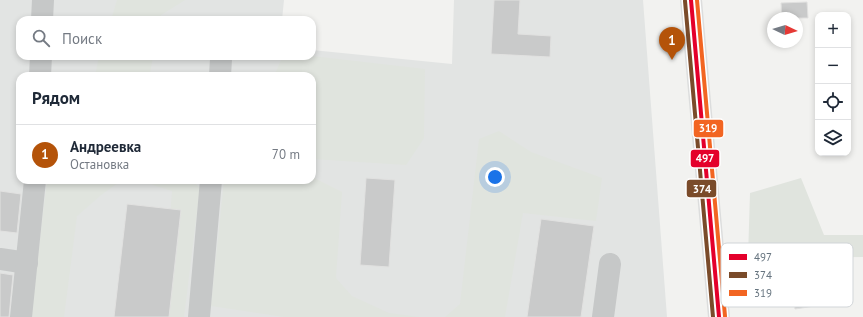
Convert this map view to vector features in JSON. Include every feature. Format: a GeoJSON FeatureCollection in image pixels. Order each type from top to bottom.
{"type":"FeatureCollection","features":[{"type":"Feature","properties":{"kind":"main road"},"geometry":{"type":"LineString","coordinates":[[691,0],[719,317]]}},
{"type":"Feature","properties":{"kind":"lane"},"geometry":{"type":"LineString","coordinates":[[42,16],[43,0]]}},
{"type":"Feature","properties":{"kind":"lane"},"geometry":{"type":"LineString","coordinates":[[40,72],[41,60]]}},
{"type":"Feature","properties":{"kind":"lane"},"geometry":{"type":"LineString","coordinates":[[21,317],[35,184]]}},
{"type":"Feature","properties":{"kind":"lane"},"geometry":{"type":"LineString","coordinates":[[199,317],[210,184]]}},
{"type":"Feature","properties":{"kind":"lane"},"geometry":{"type":"LineString","coordinates":[[0,259],[27,263]]}},
{"type":"Feature","properties":{"kind":"lane"},"geometry":{"type":"LineString","coordinates":[[603,317],[610,264]]}},
{"type":"Feature","properties":{"kind":"shaded area"},"geometry":{"type":"Polygon","coordinates":[[[0,0],[284,0],[282,16],[16,16],[16,60],[316,60],[316,50],[452,64],[454,0],[643,0],[667,317],[0,317],[0,0]]]}},
{"type":"Feature","properties":{"kind":"shaded area"},"geometry":{"type":"Polygon","coordinates":[[[117,0],[185,0],[161,16],[112,16],[117,0]]]}},
{"type":"Feature","properties":{"kind":"shaded area"},"geometry":{"type":"Polygon","coordinates":[[[316,56],[425,69],[424,138],[406,165],[316,159],[316,72],[276,72],[281,60],[316,60],[316,56]]]}},
{"type":"Feature","properties":{"kind":"shaded area"},"geometry":{"type":"Polygon","coordinates":[[[98,60],[152,60],[150,72],[96,72],[98,60]]]}},
{"type":"Feature","properties":{"kind":"shaded area"},"geometry":{"type":"Polygon","coordinates":[[[499,131],[531,152],[602,178],[596,221],[523,213],[505,317],[445,317],[460,304],[479,139],[499,131]]]}},
{"type":"Feature","properties":{"kind":"shaded area"},"geometry":{"type":"Polygon","coordinates":[[[801,178],[824,235],[863,235],[863,257],[853,257],[853,243],[748,243],[750,193],[801,178]]]}},
{"type":"Feature","properties":{"kind":"shaded area"},"geometry":{"type":"Polygon","coordinates":[[[316,179],[342,192],[336,278],[352,296],[389,313],[419,317],[284,317],[211,306],[224,184],[316,184],[316,179]]]}},
{"type":"Feature","properties":{"kind":"shaded area"},"geometry":{"type":"Polygon","coordinates":[[[47,184],[116,184],[77,216],[64,317],[31,317],[47,184]]]}},
{"type":"Feature","properties":{"kind":"shaded area"},"geometry":{"type":"Polygon","coordinates":[[[150,184],[196,184],[200,188],[184,317],[163,317],[172,191],[150,184]]]}},
{"type":"Feature","properties":{"kind":"building"},"geometry":{"type":"Polygon","coordinates":[[[494,0],[520,0],[518,34],[551,36],[550,57],[491,54],[494,0]]]}},
{"type":"Feature","properties":{"kind":"building"},"geometry":{"type":"Polygon","coordinates":[[[807,2],[808,18],[803,18],[803,12],[782,12],[781,3],[807,2]]]}},
{"type":"Feature","properties":{"kind":"building"},"geometry":{"type":"Polygon","coordinates":[[[366,178],[395,180],[389,267],[360,265],[366,178]]]}},
{"type":"Feature","properties":{"kind":"building"},"geometry":{"type":"Polygon","coordinates":[[[0,191],[21,194],[17,233],[0,231],[0,191]]]}},
{"type":"Feature","properties":{"kind":"building"},"geometry":{"type":"Polygon","coordinates":[[[127,204],[181,210],[169,317],[114,317],[127,204]]]}},
{"type":"Feature","properties":{"kind":"building"},"geometry":{"type":"Polygon","coordinates":[[[541,219],[594,226],[581,317],[527,317],[541,219]]]}},
{"type":"Feature","properties":{"kind":"building"},"geometry":{"type":"Polygon","coordinates":[[[0,273],[13,275],[9,317],[0,317],[0,273]]]}},
{"type":"Feature","properties":{"kind":"building"},"geometry":{"type":"Polygon","coordinates":[[[795,307],[808,307],[795,309],[795,307]]]}},
{"type":"Feature","properties":{"kind":"transit line","name":"497"},"geometry":{"type":"LineString","coordinates":[[691,0],[719,317]]}},
{"type":"Feature","properties":{"kind":"transit line","name":"319"},"geometry":{"type":"LineString","coordinates":[[697,0],[721,271]]}},
{"type":"Feature","properties":{"kind":"transit line","name":"374"},"geometry":{"type":"LineString","coordinates":[[685,1],[713,317]]}},
{"type":"Feature","properties":{"kind":"transit line","name":"319"},"geometry":{"type":"LineString","coordinates":[[724,307],[725,316]]}},
{"type":"Feature","properties":{"kind":"place","name":"Андреевка"},"geometry":{"type":"Point","coordinates":[672,60]}}]}
